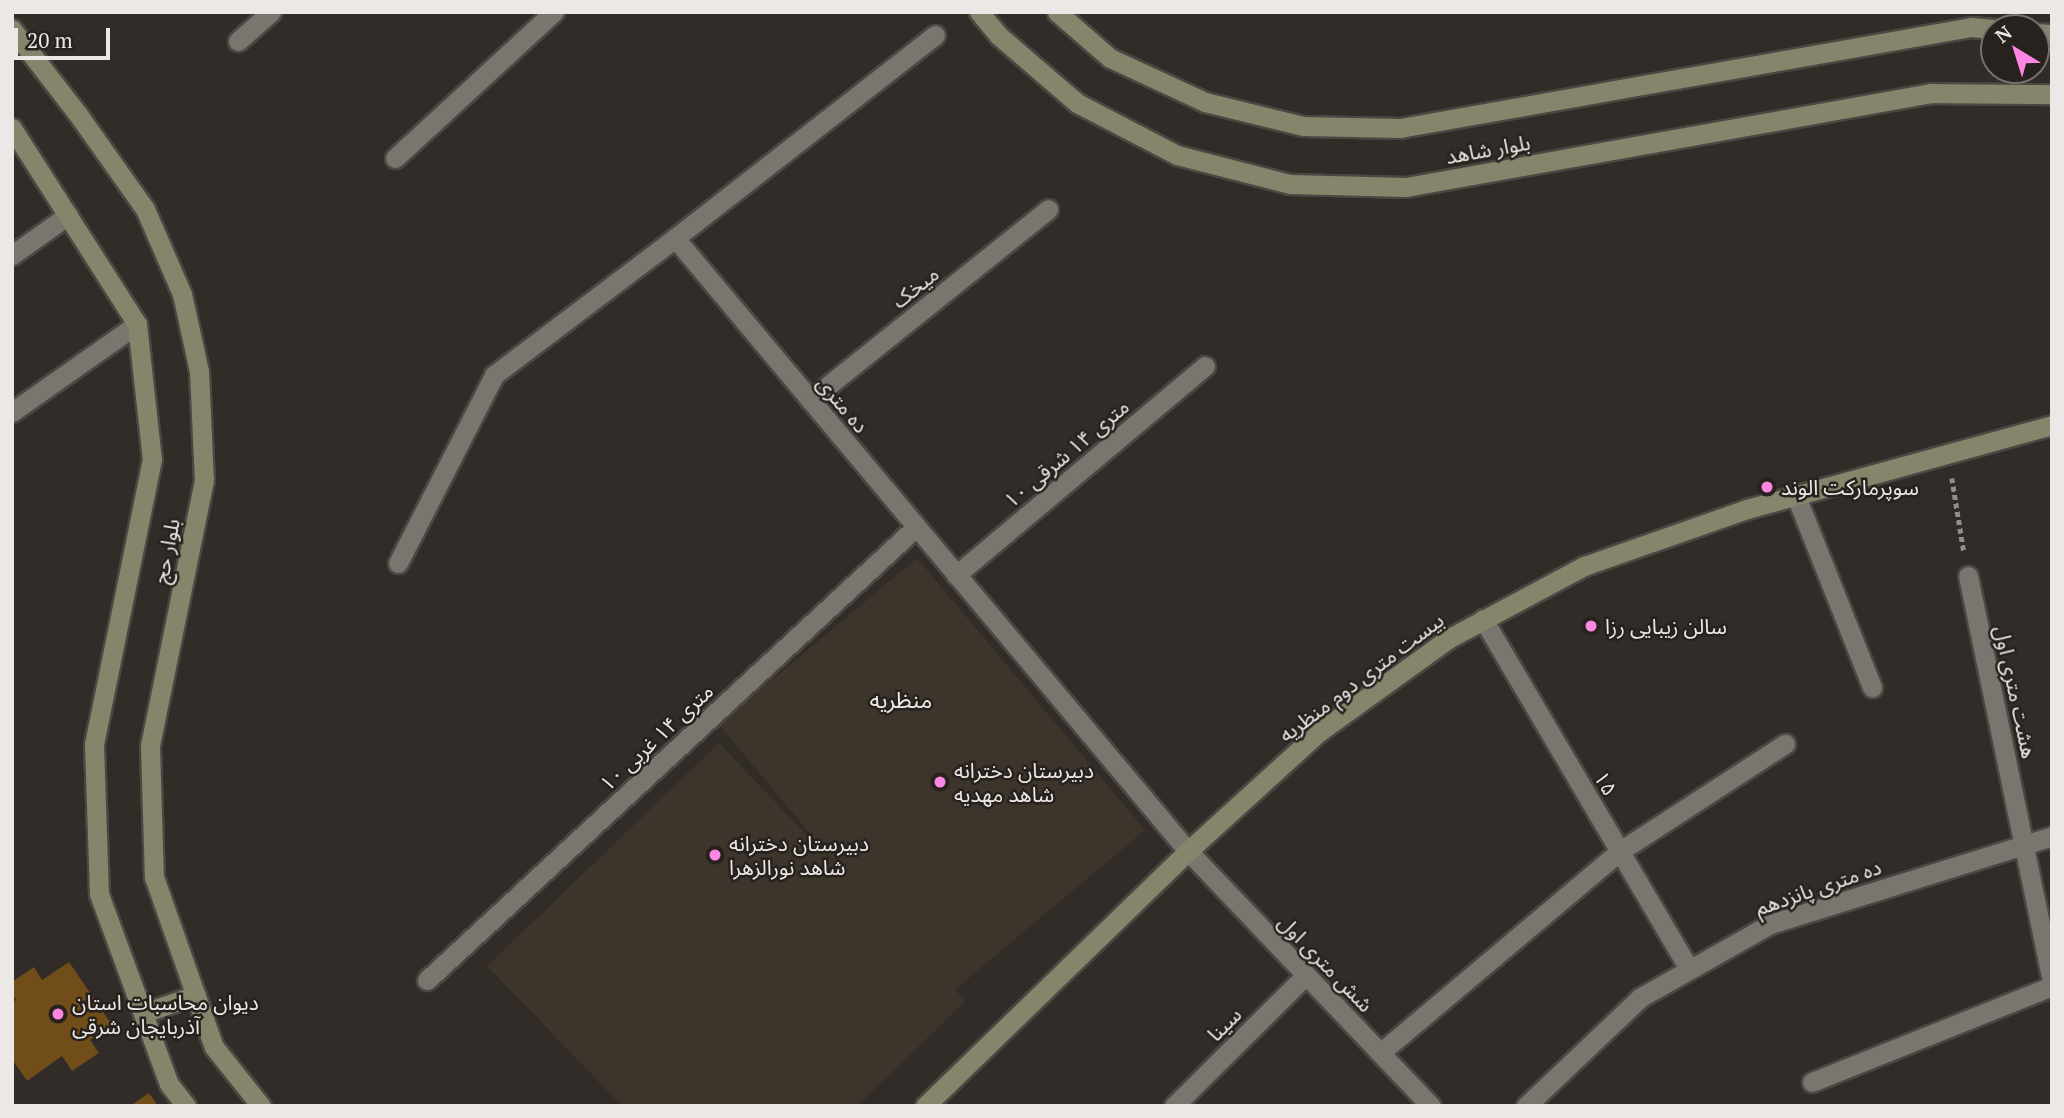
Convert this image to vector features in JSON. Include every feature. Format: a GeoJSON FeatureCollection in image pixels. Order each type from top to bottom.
{"type":"FeatureCollection","features":[{"type":"Feature","properties":{"kind":"main road","name":"بلوار شاهد"},"geometry":{"type":"LineString","coordinates":[[979,12],[998,35],[1077,103],[1177,155],[1290,184],[1406,187],[1931,93],[2052,94]]}},
{"type":"Feature","properties":{"kind":"main road","name":"بلوار شاهد"},"geometry":{"type":"LineString","coordinates":[[1057,12],[1110,58],[1205,102],[1303,126],[1399,128],[1971,27],[1980,28]]}},
{"type":"Feature","properties":{"kind":"main road","name":"بلوار حج"},"geometry":{"type":"LineString","coordinates":[[12,29],[77,113],[145,209],[182,294],[199,371],[204,480],[150,746],[154,877],[214,1047],[261,1106]]}},
{"type":"Feature","properties":{"kind":"main road","name":"بلوار حج"},"geometry":{"type":"LineString","coordinates":[[12,128],[137,324],[152,459],[93,744],[99,894],[169,1083],[186,1106]]}},
{"type":"Feature","properties":{"kind":"main road","name":"بیست متری دوم منظریه"},"geometry":{"type":"LineString","coordinates":[[925,1106],[1188,851],[1318,732],[1448,639],[1584,566],[1747,509],[2052,425]]}},
{"type":"Feature","properties":{"kind":"main road"},"geometry":{"type":"LineString","coordinates":[[143,1013],[196,995]]}},
{"type":"Feature","properties":{"kind":"street"},"geometry":{"type":"LineString","coordinates":[[238,41],[271,12]]}},
{"type":"Feature","properties":{"kind":"street"},"geometry":{"type":"LineString","coordinates":[[395,158],[544,15]]}},
{"type":"Feature","properties":{"kind":"street"},"geometry":{"type":"LineString","coordinates":[[398,564],[494,375],[935,35]]}},
{"type":"Feature","properties":{"kind":"street","name":"میخک"},"geometry":{"type":"LineString","coordinates":[[810,400],[1048,209]]}},
{"type":"Feature","properties":{"kind":"street"},"geometry":{"type":"LineString","coordinates":[[12,255],[68,215]]}},
{"type":"Feature","properties":{"kind":"street","name":"ده متری"},"geometry":{"type":"LineString","coordinates":[[675,238],[1188,851]]}},
{"type":"Feature","properties":{"kind":"street"},"geometry":{"type":"LineString","coordinates":[[12,412],[137,324]]}},
{"type":"Feature","properties":{"kind":"street","name":"۱۰ متری ۱۴ شرقی"},"geometry":{"type":"LineString","coordinates":[[956,575],[1205,366]]}},
{"type":"Feature","properties":{"kind":"street"},"geometry":{"type":"LineString","coordinates":[[1797,496],[1872,687]]}},
{"type":"Feature","properties":{"kind":"street","name":"۱۰ متری ۱۴ غربی"},"geometry":{"type":"LineString","coordinates":[[427,980],[916,527]]}},
{"type":"Feature","properties":{"kind":"street","name":"هشت متری اول"},"geometry":{"type":"LineString","coordinates":[[1968,576],[2052,984]]}},
{"type":"Feature","properties":{"kind":"street","name":"۱۵"},"geometry":{"type":"LineString","coordinates":[[1483,619],[1689,970]]}},
{"type":"Feature","properties":{"kind":"street"},"geometry":{"type":"LineString","coordinates":[[1380,1053],[1620,851],[1785,744]]}},
{"type":"Feature","properties":{"kind":"street","name":"ده متری پانزدهم"},"geometry":{"type":"LineString","coordinates":[[1526,1106],[1640,997],[1770,924],[2052,836]]}},
{"type":"Feature","properties":{"kind":"street","name":"شش متری اول"},"geometry":{"type":"LineString","coordinates":[[1188,851],[1431,1106]]}},
{"type":"Feature","properties":{"kind":"street","name":"سینا"},"geometry":{"type":"LineString","coordinates":[[1174,1106],[1306,975]]}},
{"type":"Feature","properties":{"kind":"street"},"geometry":{"type":"LineString","coordinates":[[1812,1082],[2052,984]]}},
{"type":"Feature","properties":{"kind":"path"},"geometry":{"type":"LineString","coordinates":[[1948,453],[1968,576]]}},
{"type":"Feature","properties":{"kind":"shaded area","name":"دبیرستان دخترانه شاهد مهدیه"},"geometry":{"type":"Polygon","coordinates":[[[917,558],[1145,830],[947,996],[719,724],[917,558]]]}},
{"type":"Feature","properties":{"kind":"shaded area","name":"دبیرستان دخترانه شاهد نورالزهرا"},"geometry":{"type":"Polygon","coordinates":[[[719,743],[966,1001],[857,1106],[622,1106],[487,966],[719,743]]]}},
{"type":"Feature","properties":{"kind":"building","name":"دیوان محاسبات استان آذربایجان شرقی"},"geometry":{"type":"Polygon","coordinates":[[[69,962],[112,1025],[90,1040],[99,1053],[72,1071],[62,1056],[27,1081],[12,1059],[12,1002],[16,1000],[12,994],[12,982],[34,967],[42,980],[69,962]]]}},
{"type":"Feature","properties":{"kind":"building"},"geometry":{"type":"Polygon","coordinates":[[[149,1093],[158,1106],[130,1106],[149,1093]]]}},
{"type":"Feature","properties":{"kind":"place","name":"سوپرمارکت الوند"},"geometry":{"type":"Point","coordinates":[1767,487]}},
{"type":"Feature","properties":{"kind":"place","name":"سالن زیبایی رزا"},"geometry":{"type":"Point","coordinates":[1591,626]}},
{"type":"Feature","properties":{"kind":"place","name":"دبیرستان دخترانه شاهد مهدیه"},"geometry":{"type":"Point","coordinates":[940,782]}},
{"type":"Feature","properties":{"kind":"place","name":"دبیرستان دخترانه شاهد نورالزهرا"},"geometry":{"type":"Point","coordinates":[715,855]}},
{"type":"Feature","properties":{"kind":"place","name":"دیوان محاسبات استان آذربایجان شرقی"},"geometry":{"type":"Point","coordinates":[58,1014]}},
{"type":"Feature","properties":{"kind":"district","name":"منظریه"},"geometry":{"type":"Point","coordinates":[901,700]}}]}
